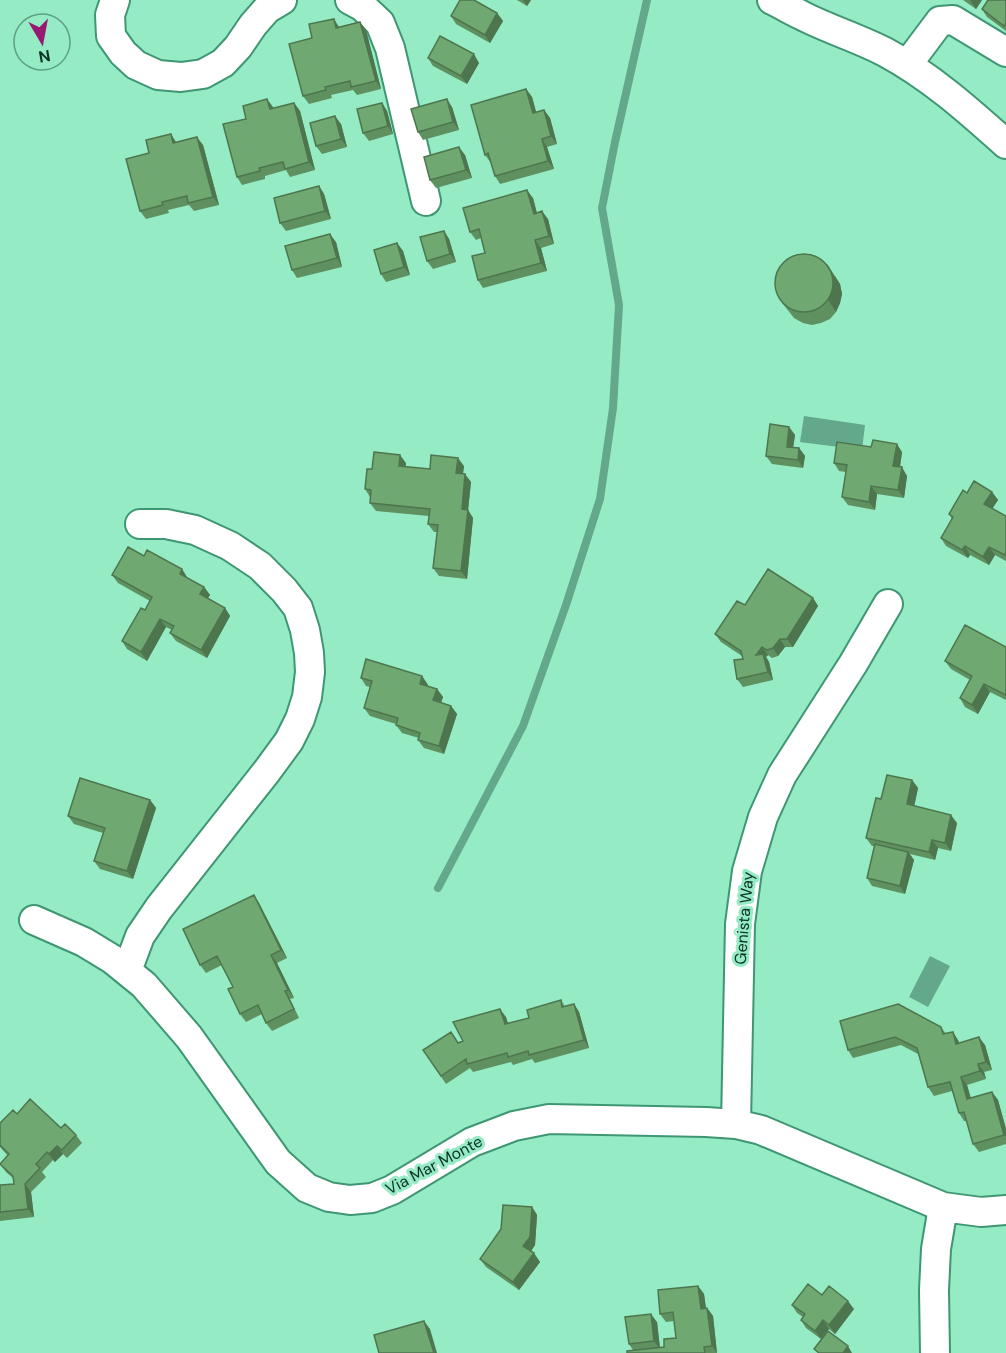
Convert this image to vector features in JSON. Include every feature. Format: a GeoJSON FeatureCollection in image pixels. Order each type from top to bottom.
{"type":"FeatureCollection","features":[{"type":"Feature","properties":{"kind":"street"},"geometry":{"type":"LineString","coordinates":[[112,7],[111,36],[123,53],[136,65],[158,75],[181,77],[203,74],[223,63],[267,9],[282,0]]}},
{"type":"Feature","properties":{"kind":"street"},"geometry":{"type":"LineString","coordinates":[[350,0],[363,7],[380,23],[390,48],[426,201]]}},
{"type":"Feature","properties":{"kind":"street"},"geometry":{"type":"LineString","coordinates":[[772,0],[802,16],[885,52],[907,65],[938,86],[1006,144]]}},
{"type":"Feature","properties":{"kind":"street"},"geometry":{"type":"LineString","coordinates":[[907,65],[940,21],[953,20],[1006,52]]}},
{"type":"Feature","properties":{"kind":"street"},"geometry":{"type":"LineString","coordinates":[[127,971],[140,936],[159,908],[289,741],[300,719],[307,697],[310,672],[305,630],[298,608],[260,566],[230,546],[195,530],[166,524],[140,524]]}},
{"type":"Feature","properties":{"kind":"street","name":"Genista Way"},"geometry":{"type":"LineString","coordinates":[[736,1124],[740,924],[750,860],[763,817],[782,775],[853,664],[888,604]]}},
{"type":"Feature","properties":{"kind":"street","name":"Via Mar Monte"},"geometry":{"type":"LineString","coordinates":[[34,921],[84,942],[112,959],[144,986],[189,1037],[278,1162],[307,1188],[328,1197],[350,1200],[372,1198],[392,1190],[472,1142],[514,1126],[549,1119],[736,1124],[761,1130],[943,1207],[981,1212],[1006,1210]]}},
{"type":"Feature","properties":{"kind":"street"},"geometry":{"type":"LineString","coordinates":[[935,1353],[936,1249],[943,1207]]}},
{"type":"Feature","properties":{"kind":"shaded area"},"geometry":{"type":"Polygon","coordinates":[[[804,416],[865,425],[862,450],[800,442],[804,416]]]}},
{"type":"Feature","properties":{"kind":"shaded area"},"geometry":{"type":"Polygon","coordinates":[[[930,956],[950,966],[928,1007],[909,997],[930,956]]]}},
{"type":"Feature","properties":{"kind":"building"},"geometry":{"type":"Polygon","coordinates":[[[460,0],[474,0],[497,13],[485,35],[451,16],[460,0]]]}},
{"type":"Feature","properties":{"kind":"building"},"geometry":{"type":"Polygon","coordinates":[[[988,0],[1006,0],[1004,26],[982,9],[988,0]]]}},
{"type":"Feature","properties":{"kind":"building"},"geometry":{"type":"Polygon","coordinates":[[[334,19],[336,28],[360,22],[376,81],[351,87],[350,81],[325,87],[326,90],[303,96],[289,44],[312,38],[309,24],[334,19]]]}},
{"type":"Feature","properties":{"kind":"building"},"geometry":{"type":"Polygon","coordinates":[[[440,36],[474,54],[461,76],[428,58],[440,36]]]}},
{"type":"Feature","properties":{"kind":"building"},"geometry":{"type":"Polygon","coordinates":[[[526,89],[533,113],[544,110],[551,136],[542,139],[548,161],[495,176],[488,153],[485,155],[471,105],[526,89]]]}},
{"type":"Feature","properties":{"kind":"building"},"geometry":{"type":"Polygon","coordinates":[[[267,99],[270,109],[294,103],[309,162],[285,169],[283,162],[237,177],[223,124],[246,119],[243,106],[267,99]]]}},
{"type":"Feature","properties":{"kind":"building"},"geometry":{"type":"Polygon","coordinates":[[[447,99],[453,122],[418,132],[411,109],[447,99]]]}},
{"type":"Feature","properties":{"kind":"building"},"geometry":{"type":"Polygon","coordinates":[[[382,103],[388,126],[363,133],[357,109],[382,103]]]}},
{"type":"Feature","properties":{"kind":"building"},"geometry":{"type":"Polygon","coordinates":[[[335,116],[341,139],[316,146],[310,123],[335,116]]]}},
{"type":"Feature","properties":{"kind":"building"},"geometry":{"type":"Polygon","coordinates":[[[171,134],[173,143],[197,137],[213,197],[188,203],[187,196],[162,202],[163,205],[140,211],[126,159],[149,153],[146,140],[171,134]]]}},
{"type":"Feature","properties":{"kind":"building"},"geometry":{"type":"Polygon","coordinates":[[[459,147],[466,170],[430,180],[424,157],[459,147]]]}},
{"type":"Feature","properties":{"kind":"building"},"geometry":{"type":"Polygon","coordinates":[[[319,186],[325,211],[280,223],[274,198],[319,186]]]}},
{"type":"Feature","properties":{"kind":"building"},"geometry":{"type":"Polygon","coordinates":[[[527,190],[534,214],[542,211],[549,236],[535,240],[541,263],[478,280],[472,256],[485,253],[479,229],[470,232],[463,208],[527,190]]]}},
{"type":"Feature","properties":{"kind":"building"},"geometry":{"type":"Polygon","coordinates":[[[444,231],[450,254],[427,261],[420,237],[444,231]]]}},
{"type":"Feature","properties":{"kind":"building"},"geometry":{"type":"Polygon","coordinates":[[[330,234],[337,258],[292,270],[285,246],[330,234]]]}},
{"type":"Feature","properties":{"kind":"building"},"geometry":{"type":"Polygon","coordinates":[[[397,243],[404,267],[381,274],[374,250],[397,243]]]}},
{"type":"Feature","properties":{"kind":"building"},"geometry":{"type":"Polygon","coordinates":[[[798,254],[810,254],[825,262],[833,277],[833,289],[825,304],[810,312],[798,312],[783,304],[775,289],[775,277],[783,262],[798,254]]]}},
{"type":"Feature","properties":{"kind":"building"},"geometry":{"type":"Polygon","coordinates":[[[770,424],[789,427],[787,447],[799,448],[798,460],[766,456],[770,424]]]}},
{"type":"Feature","properties":{"kind":"building"},"geometry":{"type":"Polygon","coordinates":[[[873,440],[897,444],[893,466],[902,467],[898,490],[871,486],[869,502],[842,497],[847,465],[834,463],[837,442],[871,447],[873,440]]]}},
{"type":"Feature","properties":{"kind":"building"},"geometry":{"type":"Polygon","coordinates":[[[374,452],[400,455],[399,466],[430,469],[431,455],[458,458],[456,473],[465,474],[462,509],[468,510],[461,571],[433,568],[438,525],[428,524],[430,509],[370,503],[371,490],[365,489],[367,469],[372,469],[374,452]]]}},
{"type":"Feature","properties":{"kind":"building"},"geometry":{"type":"Polygon","coordinates":[[[974,481],[992,492],[984,504],[1006,516],[1005,555],[989,547],[983,557],[965,546],[962,550],[941,538],[953,517],[949,514],[963,490],[967,493],[974,481]]]}},
{"type":"Feature","properties":{"kind":"building"},"geometry":{"type":"Polygon","coordinates":[[[128,547],[144,556],[147,550],[182,569],[180,574],[204,587],[200,594],[225,608],[201,650],[170,633],[174,626],[160,619],[141,652],[122,641],[141,608],[145,610],[152,597],[112,575],[128,547]]]}},
{"type":"Feature","properties":{"kind":"building"},"geometry":{"type":"Polygon","coordinates":[[[768,569],[813,598],[787,639],[780,639],[773,648],[767,650],[762,647],[756,655],[763,654],[768,672],[737,679],[734,660],[743,659],[741,651],[715,634],[737,601],[745,605],[768,569]]]}},
{"type":"Feature","properties":{"kind":"building"},"geometry":{"type":"Polygon","coordinates":[[[965,625],[1006,647],[1006,695],[984,684],[972,705],[960,698],[972,676],[945,661],[965,625]]]}},
{"type":"Feature","properties":{"kind":"building"},"geometry":{"type":"Polygon","coordinates":[[[366,659],[422,676],[420,684],[437,689],[433,700],[451,706],[439,746],[418,740],[420,733],[396,725],[398,718],[364,708],[372,681],[361,678],[366,659]]]}},
{"type":"Feature","properties":{"kind":"building"},"geometry":{"type":"Polygon","coordinates":[[[887,775],[912,780],[907,804],[951,815],[945,843],[932,840],[929,852],[866,838],[876,798],[881,799],[887,775]]]}},
{"type":"Feature","properties":{"kind":"building"},"geometry":{"type":"Polygon","coordinates":[[[80,778],[150,800],[127,871],[94,861],[105,828],[68,816],[80,778]]]}},
{"type":"Feature","properties":{"kind":"building"},"geometry":{"type":"Polygon","coordinates":[[[875,844],[908,852],[900,886],[867,878],[875,844]]]}},
{"type":"Feature","properties":{"kind":"building"},"geometry":{"type":"Polygon","coordinates":[[[254,895],[281,950],[271,955],[288,990],[285,991],[294,1009],[266,1023],[258,1005],[240,1014],[228,989],[233,987],[217,956],[200,965],[183,929],[254,895]]]}},
{"type":"Feature","properties":{"kind":"building"},"geometry":{"type":"Polygon","coordinates":[[[561,1000],[562,1007],[574,1004],[584,1040],[529,1055],[528,1051],[508,1057],[507,1053],[467,1064],[466,1059],[441,1076],[423,1050],[451,1032],[458,1043],[463,1041],[453,1022],[500,1009],[505,1024],[529,1018],[527,1010],[561,1000]]]}},
{"type":"Feature","properties":{"kind":"building"},"geometry":{"type":"Polygon","coordinates":[[[898,1004],[941,1027],[943,1034],[953,1032],[956,1044],[979,1037],[986,1062],[978,1064],[980,1071],[961,1077],[967,1099],[992,1092],[1004,1135],[973,1144],[964,1112],[959,1113],[950,1082],[928,1087],[917,1048],[895,1037],[848,1050],[840,1021],[898,1004]]]}},
{"type":"Feature","properties":{"kind":"building"},"geometry":{"type":"Polygon","coordinates":[[[30,1099],[61,1128],[65,1124],[76,1135],[62,1150],[57,1146],[49,1154],[47,1152],[36,1164],[40,1168],[25,1184],[28,1209],[0,1212],[0,1185],[14,1184],[13,1176],[0,1164],[9,1154],[0,1145],[0,1123],[13,1110],[17,1114],[30,1099]]]}},
{"type":"Feature","properties":{"kind":"building"},"geometry":{"type":"Polygon","coordinates":[[[503,1205],[532,1207],[530,1237],[523,1246],[534,1253],[513,1282],[480,1259],[501,1229],[503,1205]]]}},
{"type":"Feature","properties":{"kind":"building"},"geometry":{"type":"Polygon","coordinates":[[[808,1284],[822,1295],[829,1286],[848,1301],[829,1325],[823,1320],[815,1331],[801,1320],[805,1314],[792,1305],[808,1284]]]}},
{"type":"Feature","properties":{"kind":"building"},"geometry":{"type":"Polygon","coordinates":[[[698,1286],[701,1309],[707,1308],[712,1346],[704,1347],[705,1353],[627,1353],[627,1351],[664,1347],[664,1339],[676,1338],[673,1312],[660,1314],[658,1290],[698,1286]]]}},
{"type":"Feature","properties":{"kind":"building"},"geometry":{"type":"Polygon","coordinates":[[[651,1314],[654,1341],[629,1344],[625,1317],[651,1314]]]}},
{"type":"Feature","properties":{"kind":"building"},"geometry":{"type":"Polygon","coordinates":[[[424,1321],[434,1353],[379,1353],[374,1335],[424,1321]]]}},
{"type":"Feature","properties":{"kind":"building"},"geometry":{"type":"Polygon","coordinates":[[[828,1331],[848,1346],[843,1353],[819,1353],[814,1349],[828,1331]]]}},
{"type":"Feature","properties":{"kind":"waterway"},"geometry":{"type":"LineString","coordinates":[[438,888],[523,726],[566,605],[600,499],[613,408],[619,305],[602,208],[647,0]]}}]}
